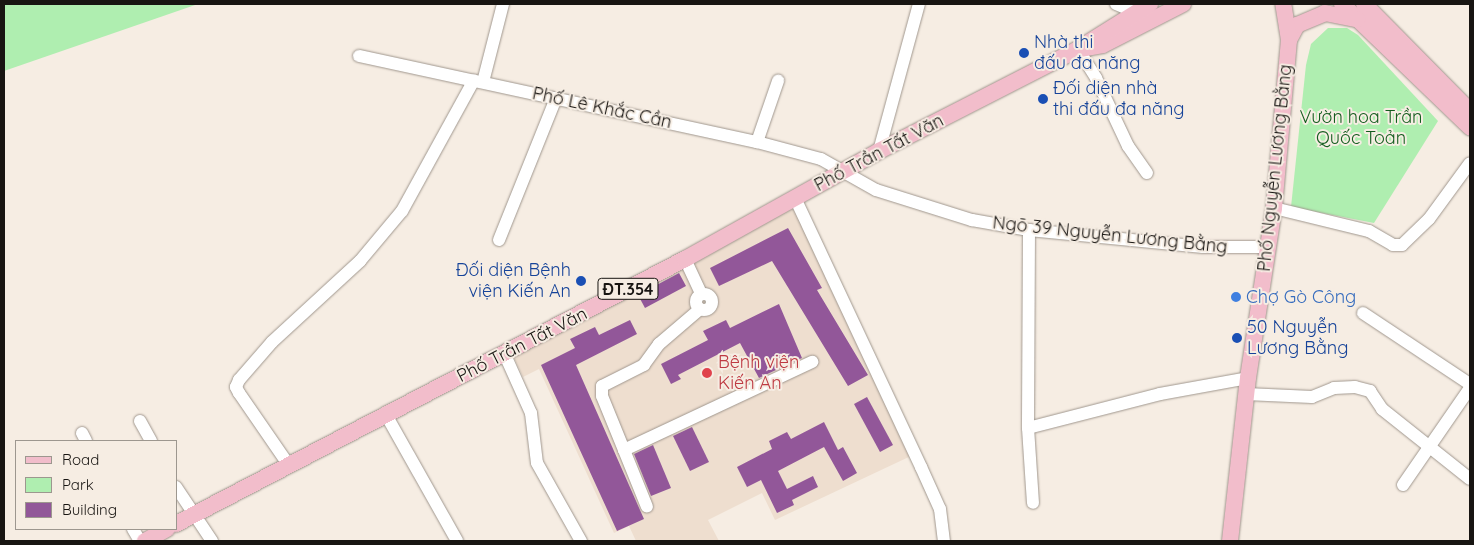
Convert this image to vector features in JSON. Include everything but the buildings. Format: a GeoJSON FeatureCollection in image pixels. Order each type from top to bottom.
{"type":"FeatureCollection","features":[{"type":"Feature","properties":{"kind":"main road","name":"Phố Trần Tất Văn"},"geometry":{"type":"LineString","coordinates":[[178,523],[385,413],[505,355],[685,259],[879,152],[1078,49],[1150,4]]}},
{"type":"Feature","properties":{"kind":"main road","name":"Phố Trần Tất Văn"},"geometry":{"type":"LineString","coordinates":[[1078,49],[1103,45],[1183,4]]}},
{"type":"Feature","properties":{"kind":"main road","name":"Phố Nguyễn Lương Bằng"},"geometry":{"type":"LineString","coordinates":[[1230,541],[1248,378],[1274,208],[1289,40],[1284,4]]}},
{"type":"Feature","properties":{"kind":"main road"},"geometry":{"type":"LineString","coordinates":[[1342,4],[1364,23],[1470,127]]}},
{"type":"Feature","properties":{"kind":"main road"},"geometry":{"type":"LineString","coordinates":[[1364,4],[1470,111]]}},
{"type":"Feature","properties":{"kind":"main road"},"geometry":{"type":"LineString","coordinates":[[1289,40],[1297,25],[1325,13],[1349,16],[1364,23]]}},
{"type":"Feature","properties":{"kind":"main road"},"geometry":{"type":"LineString","coordinates":[[145,541],[165,530]]}},
{"type":"Feature","properties":{"kind":"street"},"geometry":{"type":"LineString","coordinates":[[288,464],[236,387],[239,380],[272,342],[360,261],[402,211],[479,81],[503,4]]}},
{"type":"Feature","properties":{"kind":"street"},"geometry":{"type":"LineString","coordinates":[[879,152],[919,4]]}},
{"type":"Feature","properties":{"kind":"street"},"geometry":{"type":"LineString","coordinates":[[1116,4],[1135,12]]}},
{"type":"Feature","properties":{"kind":"street"},"geometry":{"type":"LineString","coordinates":[[1078,49],[1096,78],[1128,146],[1146,173]]}},
{"type":"Feature","properties":{"kind":"street","name":"Phố Lê Khắc Cần"},"geometry":{"type":"LineString","coordinates":[[359,56],[757,142],[821,159],[841,173]]}},
{"type":"Feature","properties":{"kind":"street"},"geometry":{"type":"LineString","coordinates":[[757,142],[778,81]]}},
{"type":"Feature","properties":{"kind":"street"},"geometry":{"type":"LineString","coordinates":[[499,240],[556,98]]}},
{"type":"Feature","properties":{"kind":"street"},"geometry":{"type":"LineString","coordinates":[[1274,208],[1369,231],[1394,245],[1402,245],[1429,219],[1470,163]]}},
{"type":"Feature","properties":{"kind":"street","name":"Ngõ 39 Nguyễn Lương Bằng"},"geometry":{"type":"LineString","coordinates":[[841,173],[910,203],[972,220],[1029,230],[1203,247],[1267,248]]}},
{"type":"Feature","properties":{"kind":"street"},"geometry":{"type":"LineString","coordinates":[[795,198],[940,509],[944,541]]}},
{"type":"Feature","properties":{"kind":"street"},"geometry":{"type":"LineString","coordinates":[[1029,230],[1028,428],[1033,503]]}},
{"type":"Feature","properties":{"kind":"street"},"geometry":{"type":"LineString","coordinates":[[647,507],[602,396],[602,386],[644,365],[659,344],[700,309],[696,300],[701,294],[685,259]]}},
{"type":"Feature","properties":{"kind":"street"},"geometry":{"type":"LineString","coordinates":[[1363,313],[1470,384]]}},
{"type":"Feature","properties":{"kind":"street"},"geometry":{"type":"LineString","coordinates":[[505,355],[531,413],[537,463],[581,541]]}},
{"type":"Feature","properties":{"kind":"street"},"geometry":{"type":"LineString","coordinates":[[624,450],[812,362]]}},
{"type":"Feature","properties":{"kind":"street"},"geometry":{"type":"LineString","coordinates":[[1028,428],[1160,394],[1248,378]]}},
{"type":"Feature","properties":{"kind":"street"},"geometry":{"type":"LineString","coordinates":[[1246,394],[1312,397],[1334,388],[1355,386],[1370,391],[1382,409],[1470,479]]}},
{"type":"Feature","properties":{"kind":"street"},"geometry":{"type":"LineString","coordinates":[[1402,485],[1470,388]]}},
{"type":"Feature","properties":{"kind":"street"},"geometry":{"type":"LineString","coordinates":[[385,413],[457,541]]}},
{"type":"Feature","properties":{"kind":"street"},"geometry":{"type":"LineString","coordinates":[[140,421],[150,440]]}},
{"type":"Feature","properties":{"kind":"street"},"geometry":{"type":"LineString","coordinates":[[178,490],[192,515],[212,541]]}},
{"type":"Feature","properties":{"kind":"street"},"geometry":{"type":"LineString","coordinates":[[134,530],[140,541]]}},
{"type":"Feature","properties":{"kind":"shaded area","name":"Bệnh viện Kiến An"},"geometry":{"type":"Polygon","coordinates":[[[794,205],[913,455],[775,520],[762,493],[708,520],[719,541],[636,541],[629,526],[614,533],[539,369],[523,377],[513,356],[794,205]]]}},
{"type":"Feature","properties":{"kind":"green space"},"geometry":{"type":"Polygon","coordinates":[[[4,4],[198,4],[4,71],[4,4]]]}},
{"type":"Feature","properties":{"kind":"green space","name":"Vườn hoa Trần Quốc Toản"},"geometry":{"type":"Polygon","coordinates":[[[1328,28],[1347,28],[1358,35],[1438,121],[1374,223],[1291,207],[1306,65],[1311,44],[1328,28]]]}},
{"type":"Feature","properties":{"kind":"place","name":"Nhà thi đấu đa năng"},"geometry":{"type":"Point","coordinates":[1024,53]}},
{"type":"Feature","properties":{"kind":"place","name":"Đối diện nhà thi đấu đa năng"},"geometry":{"type":"Point","coordinates":[1043,99]}},
{"type":"Feature","properties":{"kind":"place","name":"Đối diện Bệnh viện Kiến An"},"geometry":{"type":"Point","coordinates":[581,281]}},
{"type":"Feature","properties":{"kind":"place","name":"Chợ Gò Công"},"geometry":{"type":"Point","coordinates":[1236,297]}},
{"type":"Feature","properties":{"kind":"place","name":"50 Nguyễn Lương Bằng"},"geometry":{"type":"Point","coordinates":[1237,338]}},
{"type":"Feature","properties":{"kind":"place","name":"Bệnh viện Kiến An"},"geometry":{"type":"Point","coordinates":[707,373]}}]}
